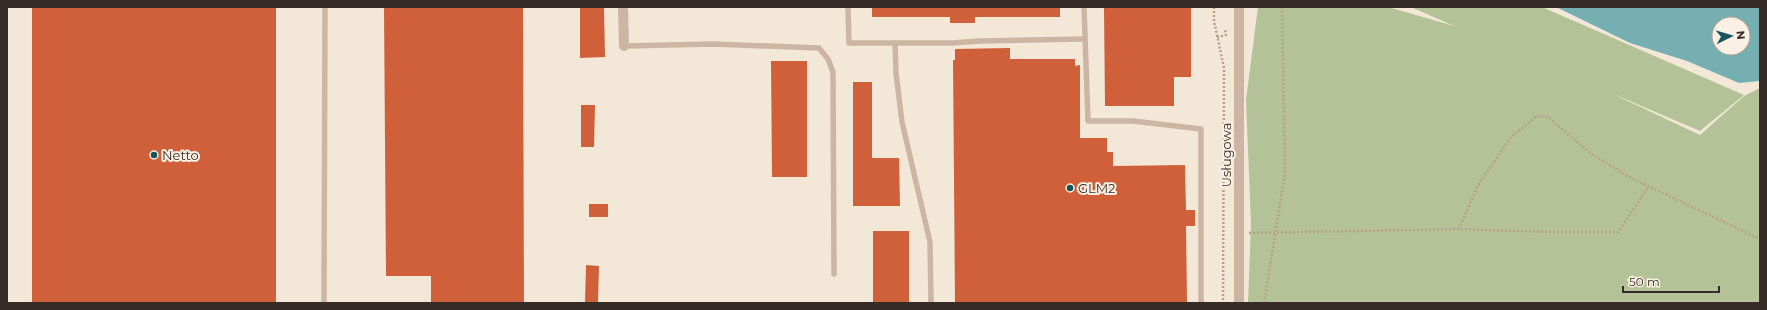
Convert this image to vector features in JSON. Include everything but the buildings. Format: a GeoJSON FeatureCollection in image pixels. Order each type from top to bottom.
{"type":"FeatureCollection","features":[{"type":"Feature","properties":{"kind":"street"},"geometry":{"type":"LineString","coordinates":[[623,7],[624,46]]}},
{"type":"Feature","properties":{"kind":"street","name":"Usługowa"},"geometry":{"type":"LineString","coordinates":[[1239,7],[1239,303]]}},
{"type":"Feature","properties":{"kind":"lane"},"geometry":{"type":"LineString","coordinates":[[324,303],[326,7]]}},
{"type":"Feature","properties":{"kind":"lane"},"geometry":{"type":"LineString","coordinates":[[848,7],[849,44],[1084,39]]}},
{"type":"Feature","properties":{"kind":"lane"},"geometry":{"type":"LineString","coordinates":[[1084,7],[1088,121],[1133,121],[1201,129],[1201,303]]}},
{"type":"Feature","properties":{"kind":"lane"},"geometry":{"type":"LineString","coordinates":[[895,43],[896,73],[902,122],[930,242],[931,303]]}},
{"type":"Feature","properties":{"kind":"lane"},"geometry":{"type":"LineString","coordinates":[[624,46],[713,44],[819,48],[828,59],[833,72],[834,274]]}},
{"type":"Feature","properties":{"kind":"path"},"geometry":{"type":"LineString","coordinates":[[1214,7],[1214,21],[1224,68],[1223,303]]}},
{"type":"Feature","properties":{"kind":"path"},"geometry":{"type":"LineString","coordinates":[[1264,303],[1285,173],[1282,7]]}},
{"type":"Feature","properties":{"kind":"path"},"geometry":{"type":"LineString","coordinates":[[1217,37],[1226,35],[1225,30]]}},
{"type":"Feature","properties":{"kind":"path"},"geometry":{"type":"LineString","coordinates":[[1459,229],[1478,185],[1511,138],[1537,116],[1548,117],[1590,153],[1629,177],[1760,239]]}},
{"type":"Feature","properties":{"kind":"path"},"geometry":{"type":"LineString","coordinates":[[1239,232],[1275,233],[1459,229],[1549,232],[1618,232],[1649,186]]}},
{"type":"Feature","properties":{"kind":"green space"},"geometry":{"type":"Polygon","coordinates":[[[1258,7],[1388,7],[1454,26],[1411,7],[1542,7],[1744,95],[1700,131],[1611,93],[1700,135],[1744,96],[1760,88],[1760,303],[1248,303],[1251,224],[1246,100],[1258,7]]]}},
{"type":"Feature","properties":{"kind":"water"},"geometry":{"type":"Polygon","coordinates":[[[1556,7],[1760,7],[1760,81],[1739,83],[1687,61],[1630,43],[1556,7]]]}},
{"type":"Feature","properties":{"kind":"place","name":"Netto"},"geometry":{"type":"Point","coordinates":[154,155]}},
{"type":"Feature","properties":{"kind":"place","name":"GLM2"},"geometry":{"type":"Point","coordinates":[1070,188]}}]}
